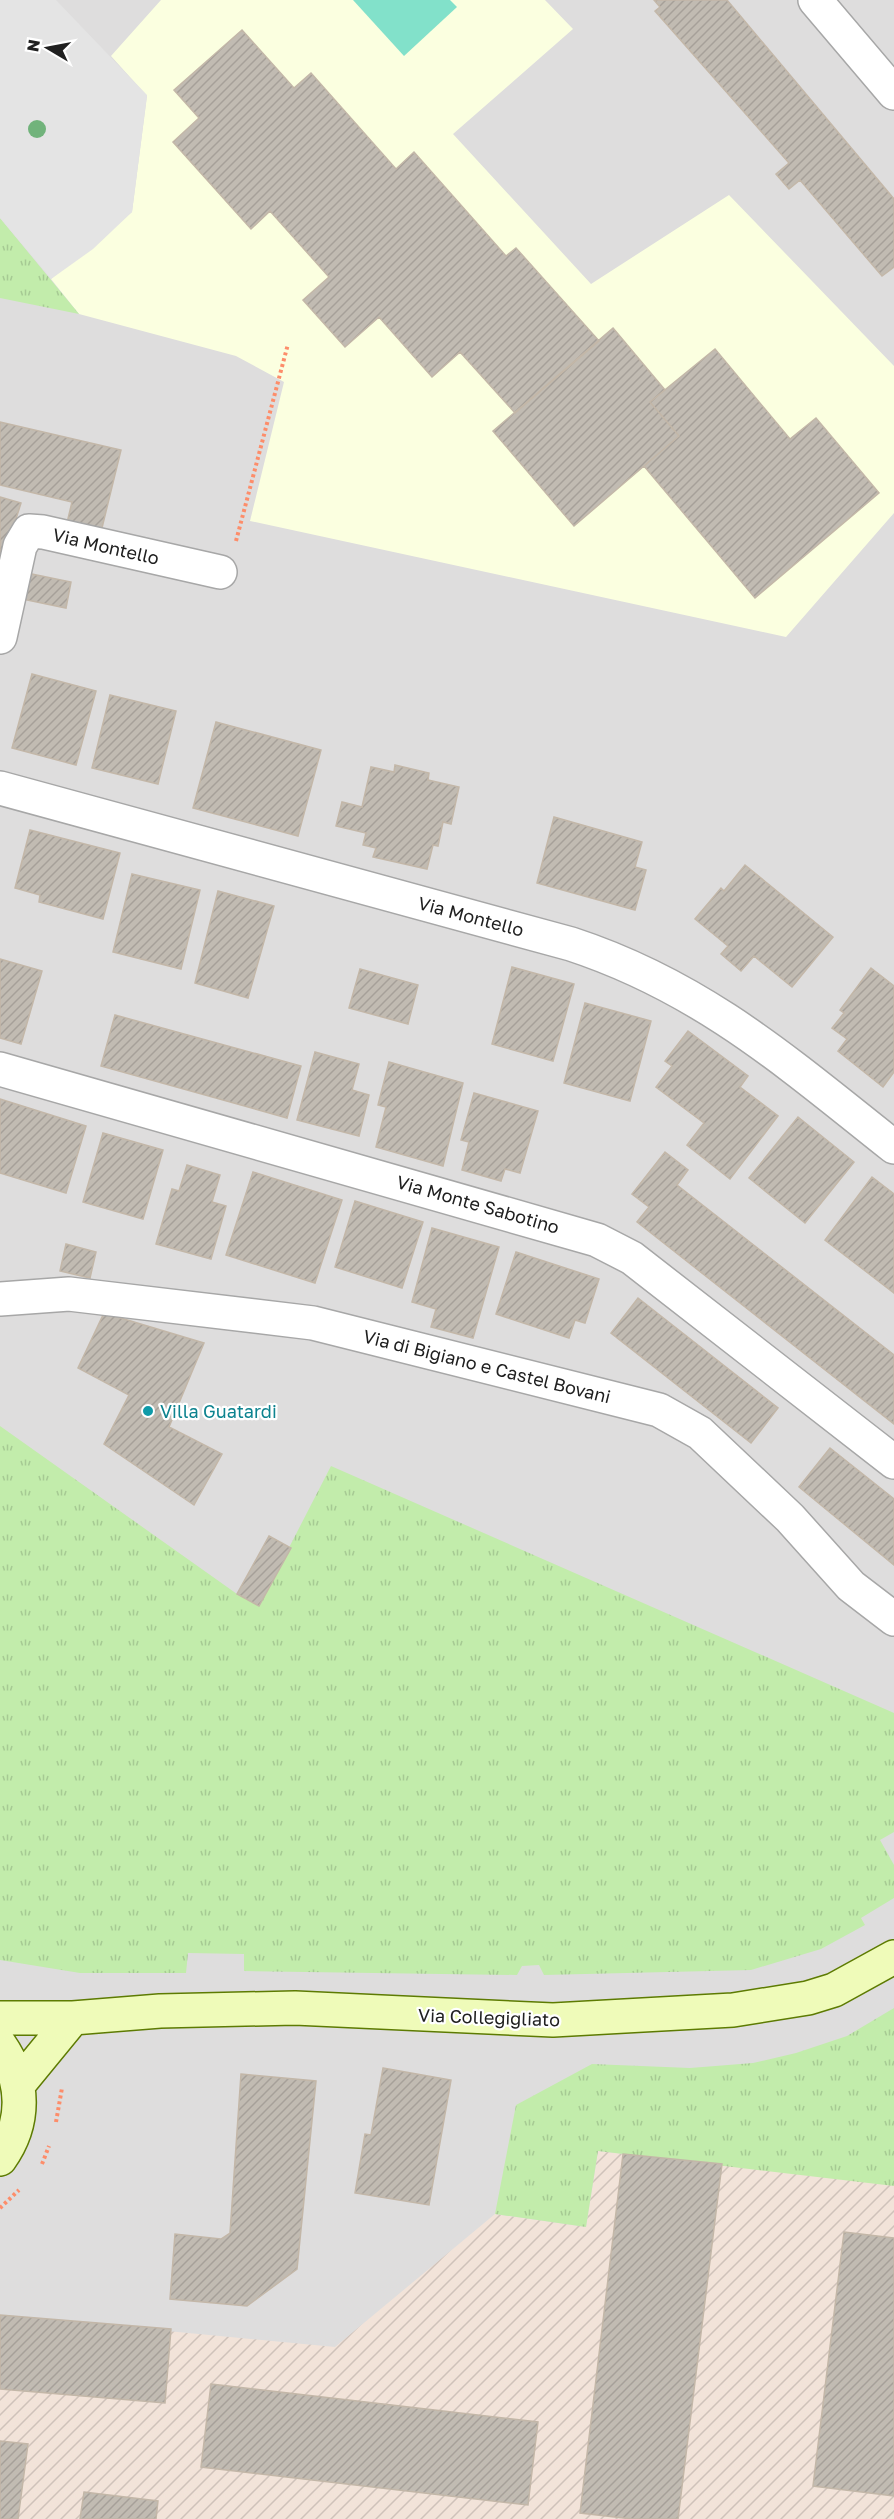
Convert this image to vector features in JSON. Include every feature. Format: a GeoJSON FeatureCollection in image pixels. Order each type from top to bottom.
{"type":"FeatureCollection","features":[{"type":"Feature","properties":{"kind":"main road","name":"Via Collegigliato"},"geometry":{"type":"LineString","coordinates":[[0,2018],[73,2018],[170,2010],[295,2008],[554,2020],[733,2010],[808,1998],[834,1990],[894,1957]]}},
{"type":"Feature","properties":{"kind":"main road"},"geometry":{"type":"LineString","coordinates":[[18,2085],[73,2018]]}},
{"type":"Feature","properties":{"kind":"main road"},"geometry":{"type":"LineString","coordinates":[[0,2045],[11,2063],[18,2085],[20,2107],[16,2129],[0,2159]]}},
{"type":"Feature","properties":{"kind":"street"},"geometry":{"type":"LineString","coordinates":[[815,0],[894,93]]}},
{"type":"Feature","properties":{"kind":"street","name":"Via Montello"},"geometry":{"type":"LineString","coordinates":[[0,637],[20,546],[29,531],[43,532],[220,572]]}},
{"type":"Feature","properties":{"kind":"street","name":"Via Montello"},"geometry":{"type":"LineString","coordinates":[[0,788],[571,944],[610,957],[652,975],[724,1016],[758,1039],[894,1147]]}},
{"type":"Feature","properties":{"kind":"street","name":"Via Monte Sabotino"},"geometry":{"type":"LineString","coordinates":[[0,1070],[597,1240],[632,1258],[894,1462]]}},
{"type":"Feature","properties":{"kind":"street","name":"Via di Bigiano e Castel Bovani"},"geometry":{"type":"LineString","coordinates":[[0,1299],[69,1294],[313,1323],[658,1410],[700,1433],[790,1518],[851,1586],[894,1619]]}},
{"type":"Feature","properties":{"kind":"path"},"geometry":{"type":"LineString","coordinates":[[220,572],[240,529],[288,344]]}},
{"type":"Feature","properties":{"kind":"shaded area"},"geometry":{"type":"Polygon","coordinates":[[[0,0],[894,0],[894,2519],[0,2519],[0,0]]]}},
{"type":"Feature","properties":{"kind":"shaded area"},"geometry":{"type":"Polygon","coordinates":[[[0,0],[56,0],[147,95],[132,212],[93,249],[51,279],[0,218],[0,0]]]}},
{"type":"Feature","properties":{"kind":"shaded area"},"geometry":{"type":"Polygon","coordinates":[[[161,0],[545,0],[573,29],[453,134],[591,284],[729,195],[894,366],[894,513],[786,637],[250,521],[284,382],[236,356],[79,314],[51,279],[132,212],[147,96],[111,56],[161,0]]]}},
{"type":"Feature","properties":{"kind":"shaded area"},"geometry":{"type":"Polygon","coordinates":[[[598,2151],[894,2184],[894,2519],[0,2519],[0,2315],[335,2347],[495,2214],[586,2227],[598,2151]]]}},
{"type":"Feature","properties":{"kind":"green space"},"geometry":{"type":"Polygon","coordinates":[[[353,0],[450,0],[457,7],[404,56],[353,0]]]}},
{"type":"Feature","properties":{"kind":"green space"},"geometry":{"type":"Polygon","coordinates":[[[0,218],[79,314],[0,298],[0,218]]]}},
{"type":"Feature","properties":{"kind":"green space"},"geometry":{"type":"Polygon","coordinates":[[[0,1426],[237,1594],[259,1606],[331,1466],[894,1713],[894,1832],[880,1840],[894,1865],[894,1898],[861,1918],[865,1925],[821,1949],[751,1970],[544,1975],[539,1965],[522,1966],[517,1975],[244,1971],[244,1954],[188,1953],[186,1973],[80,1973],[0,1960],[0,1426]]]}},
{"type":"Feature","properties":{"kind":"green space"},"geometry":{"type":"Polygon","coordinates":[[[894,2008],[894,2186],[598,2151],[586,2227],[495,2214],[516,2105],[592,2064],[690,2068],[753,2063],[796,2053],[847,2036],[894,2008]]]}},
{"type":"Feature","properties":{"kind":"building"},"geometry":{"type":"Polygon","coordinates":[[[654,0],[727,0],[894,199],[894,267],[882,276],[800,180],[789,189],[776,174],[789,163],[655,11],[660,7],[654,0]]]}},
{"type":"Feature","properties":{"kind":"building"},"geometry":{"type":"Polygon","coordinates":[[[242,30],[294,88],[311,73],[396,169],[414,152],[506,256],[516,248],[599,341],[515,413],[460,352],[432,377],[379,317],[345,347],[303,300],[329,277],[270,211],[251,229],[173,142],[199,118],[174,90],[242,30]]]}},
{"type":"Feature","properties":{"kind":"building"},"geometry":{"type":"Polygon","coordinates":[[[613,328],[665,390],[650,402],[679,436],[574,526],[493,431],[613,328]]]}},
{"type":"Feature","properties":{"kind":"building"},"geometry":{"type":"Polygon","coordinates":[[[715,349],[790,439],[816,418],[879,493],[755,598],[644,466],[679,436],[650,402],[715,349]]]}},
{"type":"Feature","properties":{"kind":"building"},"geometry":{"type":"Polygon","coordinates":[[[0,422],[121,450],[100,536],[66,527],[72,502],[0,485],[0,422]]]}},
{"type":"Feature","properties":{"kind":"building"},"geometry":{"type":"Polygon","coordinates":[[[0,497],[21,503],[2,563],[0,563],[0,497]]]}},
{"type":"Feature","properties":{"kind":"building"},"geometry":{"type":"Polygon","coordinates":[[[27,573],[71,582],[66,608],[22,599],[27,573]]]}},
{"type":"Feature","properties":{"kind":"building"},"geometry":{"type":"Polygon","coordinates":[[[32,674],[96,691],[76,765],[12,748],[32,674]]]}},
{"type":"Feature","properties":{"kind":"building"},"geometry":{"type":"Polygon","coordinates":[[[110,695],[176,711],[158,784],[92,768],[110,695]]]}},
{"type":"Feature","properties":{"kind":"building"},"geometry":{"type":"Polygon","coordinates":[[[216,722],[321,750],[298,836],[193,808],[216,722]]]}},
{"type":"Feature","properties":{"kind":"building"},"geometry":{"type":"Polygon","coordinates":[[[395,765],[429,773],[428,780],[459,787],[451,824],[443,822],[438,846],[433,845],[427,869],[373,857],[376,848],[363,845],[366,833],[336,826],[342,802],[362,807],[371,767],[394,772],[395,765]]]}},
{"type":"Feature","properties":{"kind":"building"},"geometry":{"type":"Polygon","coordinates":[[[554,817],[642,842],[635,867],[646,870],[635,910],[537,883],[554,817]]]}},
{"type":"Feature","properties":{"kind":"building"},"geometry":{"type":"Polygon","coordinates":[[[30,830],[120,853],[103,919],[39,902],[40,895],[15,888],[30,830]]]}},
{"type":"Feature","properties":{"kind":"building"},"geometry":{"type":"Polygon","coordinates":[[[745,865],[833,937],[792,987],[754,956],[741,971],[721,954],[728,946],[695,919],[721,888],[724,891],[745,865]]]}},
{"type":"Feature","properties":{"kind":"building"},"geometry":{"type":"Polygon","coordinates":[[[132,874],[200,890],[181,969],[113,952],[132,874]]]}},
{"type":"Feature","properties":{"kind":"building"},"geometry":{"type":"Polygon","coordinates":[[[218,891],[274,906],[248,998],[195,983],[218,891]]]}},
{"type":"Feature","properties":{"kind":"building"},"geometry":{"type":"Polygon","coordinates":[[[0,959],[42,971],[21,1044],[0,1038],[0,959]]]}},
{"type":"Feature","properties":{"kind":"building"},"geometry":{"type":"Polygon","coordinates":[[[512,967],[574,984],[553,1061],[492,1044],[512,967]]]}},
{"type":"Feature","properties":{"kind":"building"},"geometry":{"type":"Polygon","coordinates":[[[871,968],[894,986],[894,1072],[883,1087],[838,1051],[847,1039],[832,1028],[844,1013],[840,1010],[871,968]]]}},
{"type":"Feature","properties":{"kind":"building"},"geometry":{"type":"Polygon","coordinates":[[[360,969],[418,985],[408,1024],[349,1008],[360,969]]]}},
{"type":"Feature","properties":{"kind":"building"},"geometry":{"type":"Polygon","coordinates":[[[585,1003],[651,1021],[630,1101],[564,1083],[585,1003]]]}},
{"type":"Feature","properties":{"kind":"building"},"geometry":{"type":"Polygon","coordinates":[[[115,1015],[301,1066],[287,1118],[101,1066],[115,1015]]]}},
{"type":"Feature","properties":{"kind":"building"},"geometry":{"type":"Polygon","coordinates":[[[688,1031],[748,1076],[740,1087],[778,1116],[730,1179],[687,1145],[704,1123],[656,1087],[672,1066],[665,1061],[688,1031]]]}},
{"type":"Feature","properties":{"kind":"building"},"geometry":{"type":"Polygon","coordinates":[[[315,1052],[359,1064],[352,1090],[369,1095],[359,1136],[297,1120],[315,1052]]]}},
{"type":"Feature","properties":{"kind":"building"},"geometry":{"type":"Polygon","coordinates":[[[389,1062],[463,1083],[443,1166],[376,1147],[386,1107],[378,1105],[389,1062]]]}},
{"type":"Feature","properties":{"kind":"building"},"geometry":{"type":"Polygon","coordinates":[[[474,1093],[538,1111],[520,1173],[505,1169],[501,1181],[462,1170],[469,1142],[461,1140],[474,1093]]]}},
{"type":"Feature","properties":{"kind":"building"},"geometry":{"type":"Polygon","coordinates":[[[0,1099],[86,1126],[66,1193],[0,1173],[0,1099]]]}},
{"type":"Feature","properties":{"kind":"building"},"geometry":{"type":"Polygon","coordinates":[[[798,1117],[854,1162],[805,1223],[749,1178],[798,1117]]]}},
{"type":"Feature","properties":{"kind":"building"},"geometry":{"type":"Polygon","coordinates":[[[103,1133],[163,1150],[143,1219],[83,1202],[103,1133]]]}},
{"type":"Feature","properties":{"kind":"building"},"geometry":{"type":"Polygon","coordinates":[[[665,1152],[688,1170],[677,1185],[894,1355],[894,1424],[637,1222],[649,1207],[632,1194],[665,1152]]]}},
{"type":"Feature","properties":{"kind":"building"},"geometry":{"type":"Polygon","coordinates":[[[187,1165],[220,1175],[212,1202],[226,1206],[211,1259],[156,1244],[172,1189],[179,1191],[187,1165]]]}},
{"type":"Feature","properties":{"kind":"building"},"geometry":{"type":"Polygon","coordinates":[[[253,1172],[342,1200],[315,1283],[226,1255],[253,1172]]]}},
{"type":"Feature","properties":{"kind":"building"},"geometry":{"type":"Polygon","coordinates":[[[872,1177],[894,1194],[894,1293],[825,1240],[872,1177]]]}},
{"type":"Feature","properties":{"kind":"building"},"geometry":{"type":"Polygon","coordinates":[[[355,1201],[423,1222],[402,1288],[335,1267],[355,1201]]]}},
{"type":"Feature","properties":{"kind":"building"},"geometry":{"type":"Polygon","coordinates":[[[432,1228],[499,1247],[473,1338],[431,1327],[436,1309],[412,1302],[432,1228]]]}},
{"type":"Feature","properties":{"kind":"building"},"geometry":{"type":"Polygon","coordinates":[[[66,1244],[96,1252],[90,1278],[60,1271],[66,1244]]]}},
{"type":"Feature","properties":{"kind":"building"},"geometry":{"type":"Polygon","coordinates":[[[516,1252],[599,1279],[585,1323],[575,1320],[569,1338],[496,1314],[516,1252]]]}},
{"type":"Feature","properties":{"kind":"building"},"geometry":{"type":"Polygon","coordinates":[[[638,1298],[778,1408],[751,1443],[611,1333],[638,1298]]]}},
{"type":"Feature","properties":{"kind":"building","name":"Villa Guatardi"},"geometry":{"type":"Polygon","coordinates":[[[104,1313],[204,1343],[169,1427],[222,1454],[194,1505],[104,1444],[129,1395],[78,1368],[104,1313]]]}},
{"type":"Feature","properties":{"kind":"building"},"geometry":{"type":"Polygon","coordinates":[[[830,1448],[894,1499],[894,1565],[799,1487],[830,1448]]]}},
{"type":"Feature","properties":{"kind":"building"},"geometry":{"type":"Polygon","coordinates":[[[269,1536],[291,1548],[259,1606],[237,1594],[269,1536]]]}},
{"type":"Feature","properties":{"kind":"building"},"geometry":{"type":"Polygon","coordinates":[[[383,2068],[451,2080],[429,2205],[355,2193],[365,2134],[371,2135],[383,2068]]]}},
{"type":"Feature","properties":{"kind":"building"},"geometry":{"type":"Polygon","coordinates":[[[241,2074],[316,2081],[297,2269],[247,2306],[170,2299],[175,2234],[221,2239],[230,2233],[241,2074]]]}},
{"type":"Feature","properties":{"kind":"building"},"geometry":{"type":"Polygon","coordinates":[[[623,2154],[722,2164],[678,2519],[632,2519],[580,2513],[623,2154]]]}},
{"type":"Feature","properties":{"kind":"building"},"geometry":{"type":"Polygon","coordinates":[[[844,2232],[894,2238],[894,2496],[813,2486],[844,2232]]]}},
{"type":"Feature","properties":{"kind":"building"},"geometry":{"type":"Polygon","coordinates":[[[0,2315],[171,2329],[165,2403],[0,2389],[0,2315]]]}},
{"type":"Feature","properties":{"kind":"building"},"geometry":{"type":"Polygon","coordinates":[[[211,2384],[538,2422],[528,2505],[201,2467],[211,2384]]]}},
{"type":"Feature","properties":{"kind":"building"},"geometry":{"type":"Polygon","coordinates":[[[0,2441],[28,2444],[18,2519],[0,2519],[0,2441]]]}},
{"type":"Feature","properties":{"kind":"building"},"geometry":{"type":"Polygon","coordinates":[[[84,2492],[158,2501],[156,2519],[80,2519],[84,2492]]]}},
{"type":"Feature","properties":{"kind":"place","name":"Villa Guatardi"},"geometry":{"type":"Point","coordinates":[148,1411]}}]}
